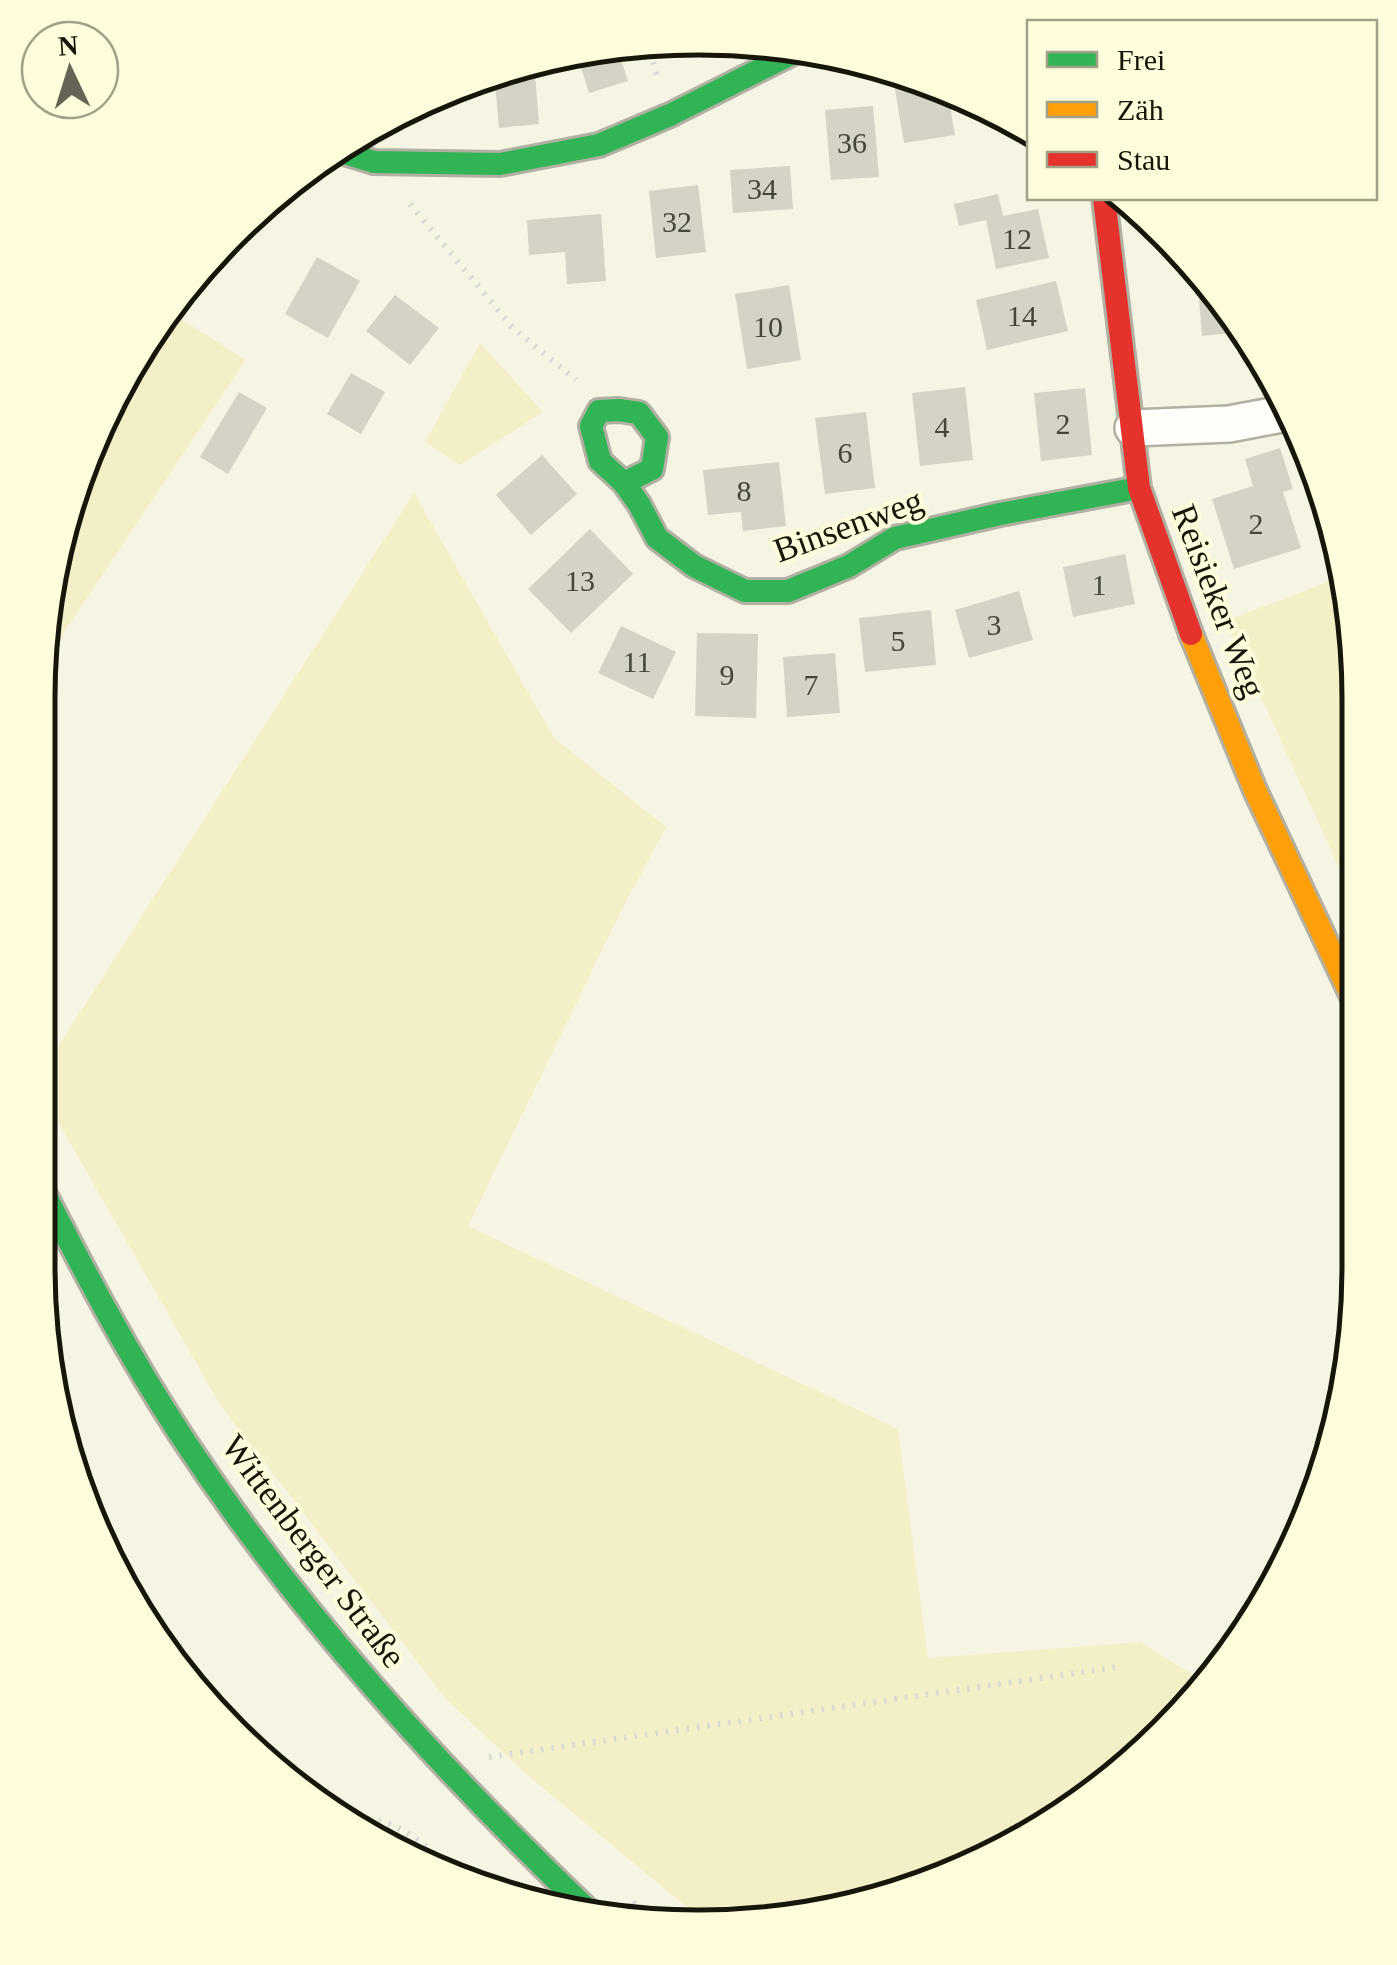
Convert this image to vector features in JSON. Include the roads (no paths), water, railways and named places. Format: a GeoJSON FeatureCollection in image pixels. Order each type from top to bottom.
{"type":"FeatureCollection","features":[{"type":"Feature","properties":{"kind":"street"},"geometry":{"type":"LineString","coordinates":[[353,156],[374,162],[500,164],[599,146],[778,61]]}},
{"type":"Feature","properties":{"kind":"street","name":"Reisieker Weg"},"geometry":{"type":"LineString","coordinates":[[1104,200],[1139,488],[1185,619],[1254,790],[1342,975]]}},
{"type":"Feature","properties":{"kind":"street","name":"Binsenweg"},"geometry":{"type":"LineString","coordinates":[[624,483],[652,468],[658,437],[639,413],[599,411],[591,426],[600,462],[624,483],[657,538],[694,566],[744,591],[788,590],[849,566],[896,538],[1139,488]]}},
{"type":"Feature","properties":{"kind":"street"},"geometry":{"type":"LineString","coordinates":[[1133,428],[1229,424],[1276,415]]}},
{"type":"Feature","properties":{"kind":"street","name":"Wittenberger Straße"},"geometry":{"type":"LineString","coordinates":[[55,1214],[132,1356],[222,1495],[309,1613],[422,1743],[575,1898]]}}]}
